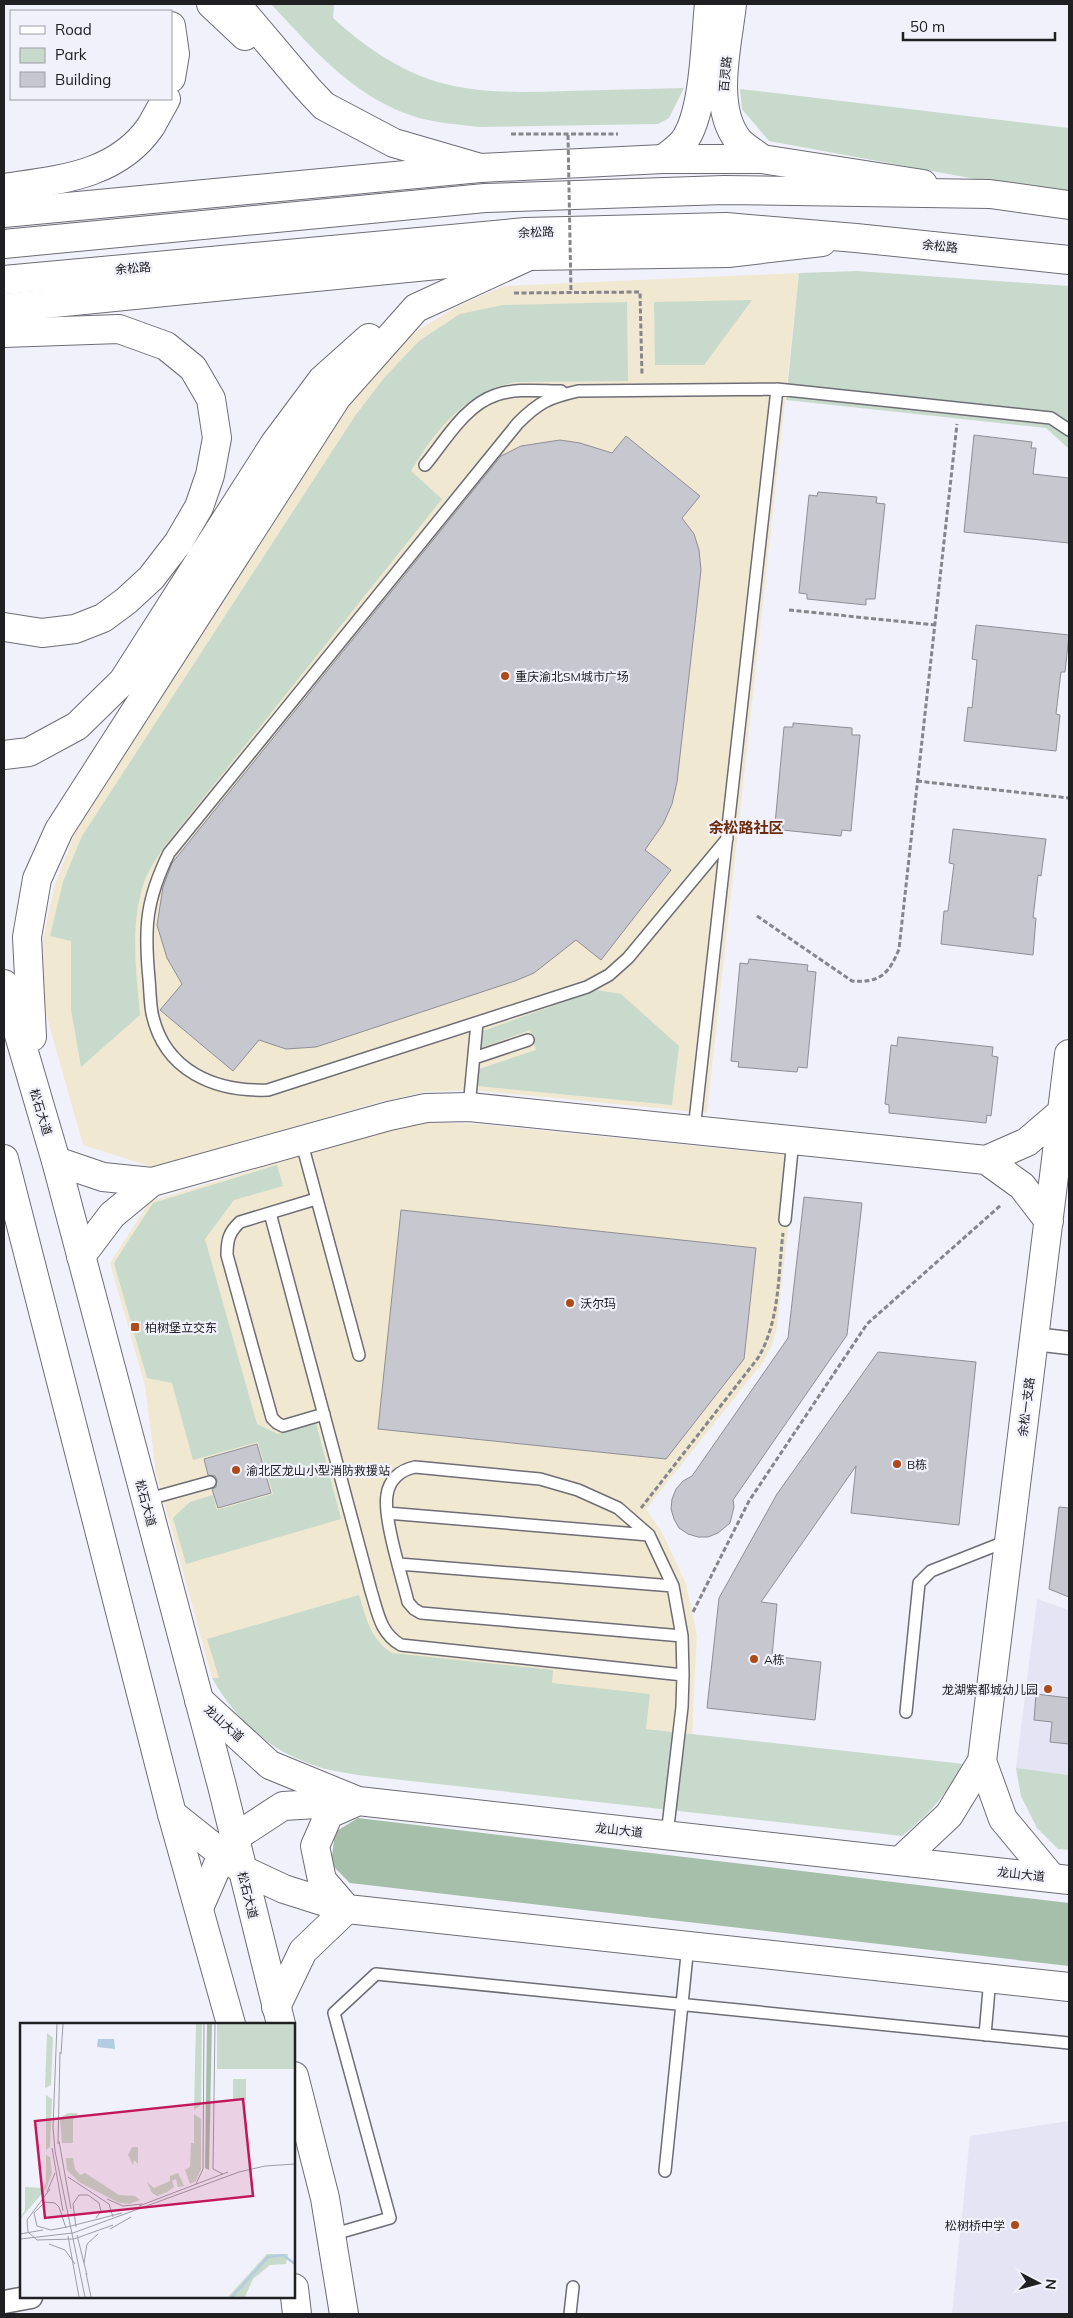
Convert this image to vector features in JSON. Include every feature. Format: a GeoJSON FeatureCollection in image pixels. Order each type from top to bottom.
{"type":"FeatureCollection","features":[{"type":"Feature","properties":{"kind":"main road"},"geometry":{"type":"LineString","coordinates":[[211,4],[225,19],[308,89]]}},
{"type":"Feature","properties":{"kind":"main road"},"geometry":{"type":"LineString","coordinates":[[236,4],[324,106],[394,143],[480,168]]}},
{"type":"Feature","properties":{"kind":"main road","name":"百灵路"},"geometry":{"type":"LineString","coordinates":[[663,159],[683,142],[693,123],[700,92],[709,4]]}},
{"type":"Feature","properties":{"kind":"main road","name":"百灵路"},"geometry":{"type":"LineString","coordinates":[[732,4],[722,93],[727,121],[738,140],[762,159]]}},
{"type":"Feature","properties":{"kind":"main road"},"geometry":{"type":"LineString","coordinates":[[172,33],[175,54],[172,72]]}},
{"type":"Feature","properties":{"kind":"main road"},"geometry":{"type":"LineString","coordinates":[[5,201],[98,169],[124,153],[150,127],[165,100]]}},
{"type":"Feature","properties":{"kind":"main road"},"geometry":{"type":"LineString","coordinates":[[5,201],[480,168],[663,159],[762,159],[1069,205]]}},
{"type":"Feature","properties":{"kind":"main road"},"geometry":{"type":"LineString","coordinates":[[7,244],[485,198],[724,190],[990,194]]}},
{"type":"Feature","properties":{"kind":"main road","name":"余松路"},"geometry":{"type":"LineString","coordinates":[[9,279],[526,232],[726,227],[856,238],[1069,260]]}},
{"type":"Feature","properties":{"kind":"main road"},"geometry":{"type":"LineString","coordinates":[[10,307],[529,256],[728,252],[856,238]]}},
{"type":"Feature","properties":{"kind":"main road"},"geometry":{"type":"LineString","coordinates":[[4,755],[29,752],[77,726],[123,681],[275,443],[322,380],[374,333],[416,308],[529,256]]}},
{"type":"Feature","properties":{"kind":"main road"},"geometry":{"type":"LineString","coordinates":[[38,1104],[28,1002],[27,937],[37,879],[59,830],[337,397],[416,308]]}},
{"type":"Feature","properties":{"kind":"main road"},"geometry":{"type":"LineString","coordinates":[[4,627],[42,633],[75,629],[103,618],[126,602],[151,578],[178,543],[199,507],[210,475],[217,438],[211,399],[192,368],[166,346],[119,329],[11,333]]}},
{"type":"Feature","properties":{"kind":"main road","name":"松石大道"},"geometry":{"type":"LineString","coordinates":[[4,984],[56,1161],[199,1700],[232,1854],[278,2016]]}},
{"type":"Feature","properties":{"kind":"main road","name":"余松一支路"},"geometry":{"type":"LineString","coordinates":[[982,1761],[1069,1054]]}},
{"type":"Feature","properties":{"kind":"main road"},"geometry":{"type":"LineString","coordinates":[[56,1161],[103,1177],[152,1182],[398,1114],[426,1108],[469,1107],[986,1160],[1027,1142],[1062,1112]]}},
{"type":"Feature","properties":{"kind":"main road"},"geometry":{"type":"LineString","coordinates":[[4,1158],[172,1814],[232,2023]]}},
{"type":"Feature","properties":{"kind":"main road"},"geometry":{"type":"LineString","coordinates":[[986,1160],[1022,1186],[1049,1221]]}},
{"type":"Feature","properties":{"kind":"main road"},"geometry":{"type":"LineString","coordinates":[[81,1256],[112,1215],[152,1182]]}},
{"type":"Feature","properties":{"kind":"main road","name":"龙山大道"},"geometry":{"type":"LineString","coordinates":[[199,1700],[270,1765],[358,1801],[1061,1879]]}},
{"type":"Feature","properties":{"kind":"main road"},"geometry":{"type":"LineString","coordinates":[[900,1861],[948,1815],[982,1761]]}},
{"type":"Feature","properties":{"kind":"main road"},"geometry":{"type":"LineString","coordinates":[[982,1761],[1003,1819],[1061,1879]]}},
{"type":"Feature","properties":{"kind":"main road"},"geometry":{"type":"LineString","coordinates":[[199,1908],[232,1854],[283,1806],[358,1801]]}},
{"type":"Feature","properties":{"kind":"main road"},"geometry":{"type":"LineString","coordinates":[[347,1909],[322,1880],[315,1846],[329,1814],[358,1801]]}},
{"type":"Feature","properties":{"kind":"main road"},"geometry":{"type":"LineString","coordinates":[[172,1814],[284,1889],[347,1909],[1069,1987]]}},
{"type":"Feature","properties":{"kind":"main road"},"geometry":{"type":"LineString","coordinates":[[278,2016],[303,1951],[347,1909]]}},
{"type":"Feature","properties":{"kind":"main road"},"geometry":{"type":"LineString","coordinates":[[295,2080],[325,2198],[344,2314]]}},
{"type":"Feature","properties":{"kind":"main road"},"geometry":{"type":"LineString","coordinates":[[295,2297],[297,2314]]}},
{"type":"Feature","properties":{"kind":"street"},"geometry":{"type":"LineString","coordinates":[[1034,1339],[1069,1344]]}},
{"type":"Feature","properties":{"kind":"street"},"geometry":{"type":"LineString","coordinates":[[6,2306],[28,2298]]}},
{"type":"Feature","properties":{"kind":"lane"},"geometry":{"type":"LineString","coordinates":[[694,1130],[777,389]]}},
{"type":"Feature","properties":{"kind":"lane"},"geometry":{"type":"LineString","coordinates":[[426,465],[468,413],[482,402],[496,395],[511,392],[777,389],[1051,418],[1069,430]]}},
{"type":"Feature","properties":{"kind":"lane"},"geometry":{"type":"LineString","coordinates":[[578,391],[555,396],[537,405],[518,423],[169,853],[155,882],[147,914],[146,953],[152,1014],[164,1045],[186,1070],[217,1086],[244,1091],[268,1090],[587,987],[609,975],[628,958],[727,839]]}},
{"type":"Feature","properties":{"kind":"lane"},"geometry":{"type":"LineString","coordinates":[[469,1107],[477,1023]]}},
{"type":"Feature","properties":{"kind":"lane"},"geometry":{"type":"LineString","coordinates":[[474,1058],[528,1040]]}},
{"type":"Feature","properties":{"kind":"lane"},"geometry":{"type":"LineString","coordinates":[[301,1140],[359,1355]]}},
{"type":"Feature","properties":{"kind":"lane"},"geometry":{"type":"LineString","coordinates":[[785,1220],[793,1140]]}},
{"type":"Feature","properties":{"kind":"lane"},"geometry":{"type":"LineString","coordinates":[[316,1199],[240,1222],[231,1230],[227,1240],[227,1255],[272,1418],[282,1426],[324,1414]]}},
{"type":"Feature","properties":{"kind":"lane"},"geometry":{"type":"LineString","coordinates":[[270,1213],[371,1591],[382,1626],[390,1638],[401,1645],[683,1675]]}},
{"type":"Feature","properties":{"kind":"lane"},"geometry":{"type":"LineString","coordinates":[[667,1835],[683,1675],[682,1636],[673,1586],[649,1535],[618,1508],[578,1490],[540,1479],[415,1467],[405,1469],[391,1483],[387,1496],[387,1514],[408,1602],[421,1613],[682,1636]]}},
{"type":"Feature","properties":{"kind":"lane"},"geometry":{"type":"LineString","coordinates":[[145,1500],[210,1482]]}},
{"type":"Feature","properties":{"kind":"lane"},"geometry":{"type":"LineString","coordinates":[[387,1514],[649,1535]]}},
{"type":"Feature","properties":{"kind":"lane"},"geometry":{"type":"LineString","coordinates":[[906,1712],[919,1583],[930,1571],[1009,1541]]}},
{"type":"Feature","properties":{"kind":"lane"},"geometry":{"type":"LineString","coordinates":[[399,1564],[673,1586]]}},
{"type":"Feature","properties":{"kind":"lane"},"geometry":{"type":"LineString","coordinates":[[665,2171],[688,1945]]}},
{"type":"Feature","properties":{"kind":"lane"},"geometry":{"type":"LineString","coordinates":[[331,2235],[390,2218],[334,2013],[376,1974],[1069,2044]]}},
{"type":"Feature","properties":{"kind":"lane"},"geometry":{"type":"LineString","coordinates":[[985,2035],[990,1978]]}},
{"type":"Feature","properties":{"kind":"lane"},"geometry":{"type":"LineString","coordinates":[[570,2314],[573,2287]]}},
{"type":"Feature","properties":{"kind":"path"},"geometry":{"type":"LineString","coordinates":[[511,134],[618,134]]}},
{"type":"Feature","properties":{"kind":"path"},"geometry":{"type":"LineString","coordinates":[[568,134],[570,293]]}},
{"type":"Feature","properties":{"kind":"path"},"geometry":{"type":"LineString","coordinates":[[514,293],[640,292],[642,391]]}},
{"type":"Feature","properties":{"kind":"path"},"geometry":{"type":"LineString","coordinates":[[757,916],[852,981],[870,982],[879,978],[892,966],[899,949],[959,408]]}},
{"type":"Feature","properties":{"kind":"path"},"geometry":{"type":"LineString","coordinates":[[789,610],[935,625]]}},
{"type":"Feature","properties":{"kind":"path"},"geometry":{"type":"LineString","coordinates":[[917,781],[1069,798]]}},
{"type":"Feature","properties":{"kind":"path"},"geometry":{"type":"LineString","coordinates":[[682,1636],[748,1502],[867,1324],[1001,1204]]}},
{"type":"Feature","properties":{"kind":"path"},"geometry":{"type":"LineString","coordinates":[[632,1520],[758,1358],[767,1342],[773,1324],[785,1220]]}},
{"type":"Feature","properties":{"kind":"shaded area","name":"重庆渝北SM城市广场"},"geometry":{"type":"Polygon","coordinates":[[[799,273],[707,1113],[471,1090],[425,1092],[380,1102],[152,1167],[83,1145],[43,1003],[43,939],[54,887],[75,833],[346,410],[378,368],[418,330],[456,307],[504,286],[799,273]]]}},
{"type":"Feature","properties":{"kind":"shaded area"},"geometry":{"type":"Polygon","coordinates":[[[431,1122],[478,1124],[796,1156],[777,1327],[772,1345],[764,1361],[646,1509],[663,1534],[686,1584],[697,1636],[692,1734],[212,1678],[156,1473],[145,1386],[110,1263],[150,1201],[383,1131],[431,1122]]]}},
{"type":"Feature","properties":{"kind":"shaded area","name":"龙湖紫都城幼儿园"},"geometry":{"type":"Polygon","coordinates":[[[1037,1599],[1069,1610],[1069,1775],[1016,1768],[1037,1599]]]}},
{"type":"Feature","properties":{"kind":"shaded area","name":"松树桥中学"},"geometry":{"type":"Polygon","coordinates":[[[1069,2121],[1069,2314],[952,2314],[970,2136],[1069,2121]]]}},
{"type":"Feature","properties":{"kind":"green space"},"geometry":{"type":"Polygon","coordinates":[[[271,4],[334,4],[333,18],[374,51],[420,76],[468,89],[539,92],[684,88],[669,118],[658,124],[479,127],[427,120],[389,106],[351,83],[318,53],[271,4]]]}},
{"type":"Feature","properties":{"kind":"green space"},"geometry":{"type":"Polygon","coordinates":[[[740,89],[1069,128],[1069,191],[981,180],[769,141],[742,109],[740,89]]]}},
{"type":"Feature","properties":{"kind":"green space"},"geometry":{"type":"Polygon","coordinates":[[[857,271],[1069,286],[1069,449],[1046,428],[786,400],[799,273],[857,271]]]}},
{"type":"Feature","properties":{"kind":"green space"},"geometry":{"type":"Polygon","coordinates":[[[752,300],[704,365],[655,365],[654,302],[752,300]]]}},
{"type":"Feature","properties":{"kind":"green space"},"geometry":{"type":"Polygon","coordinates":[[[627,302],[628,381],[515,382],[497,388],[481,395],[454,415],[442,427],[421,455],[411,471],[442,499],[164,847],[155,861],[146,877],[137,911],[135,945],[140,1015],[81,1067],[71,1009],[71,941],[50,936],[63,882],[82,836],[355,416],[384,378],[419,341],[460,314],[503,305],[627,302]]]}},
{"type":"Feature","properties":{"kind":"green space"},"geometry":{"type":"Polygon","coordinates":[[[597,990],[621,994],[679,1046],[672,1105],[478,1086],[479,1069],[536,1050],[530,1030],[481,1048],[483,1031],[597,990]]]}},
{"type":"Feature","properties":{"kind":"green space"},"geometry":{"type":"Polygon","coordinates":[[[277,1165],[283,1186],[234,1200],[205,1239],[257,1424],[278,1434],[316,1423],[341,1519],[186,1564],[173,1518],[190,1502],[213,1495],[217,1510],[273,1494],[258,1442],[193,1460],[172,1383],[147,1378],[114,1263],[153,1203],[277,1165]]]}},
{"type":"Feature","properties":{"kind":"green space"},"geometry":{"type":"Polygon","coordinates":[[[359,1595],[374,1635],[392,1653],[553,1670],[552,1683],[650,1694],[646,1729],[964,1764],[937,1803],[902,1836],[357,1775],[321,1768],[298,1759],[268,1742],[255,1732],[232,1708],[212,1678],[219,1678],[207,1639],[359,1595]]]}},
{"type":"Feature","properties":{"kind":"green space"},"geometry":{"type":"Polygon","coordinates":[[[1016,1768],[1069,1775],[1069,1850],[1058,1849],[1037,1828],[1021,1796],[1016,1768]]]}},
{"type":"Feature","properties":{"kind":"green space"},"geometry":{"type":"Polygon","coordinates":[[[358,1818],[1069,1903],[1069,1966],[350,1883],[331,1864],[335,1832],[358,1818]]]}},
{"type":"Feature","properties":{"kind":"building"},"geometry":{"type":"Polygon","coordinates":[[[974,435],[1032,442],[1031,448],[1036,448],[1033,474],[1069,478],[1069,543],[964,532],[974,435]]]}},
{"type":"Feature","properties":{"kind":"building","name":"重庆渝北SM城市广场"},"geometry":{"type":"Polygon","coordinates":[[[626,436],[700,496],[682,518],[694,534],[699,550],[701,570],[677,782],[672,804],[663,824],[645,850],[671,870],[601,960],[576,940],[534,973],[515,981],[316,1047],[286,1049],[259,1040],[233,1071],[160,1010],[182,984],[167,958],[157,925],[163,887],[172,863],[501,456],[521,446],[560,440],[580,443],[612,453],[626,436]]]}},
{"type":"Feature","properties":{"kind":"building"},"geometry":{"type":"Polygon","coordinates":[[[818,492],[877,497],[876,503],[885,504],[875,599],[866,599],[866,605],[807,599],[807,594],[799,593],[809,495],[817,496],[818,492]]]}},
{"type":"Feature","properties":{"kind":"building"},"geometry":{"type":"Polygon","coordinates":[[[976,625],[1069,635],[1065,672],[1061,672],[1056,714],[1060,715],[1056,751],[964,741],[968,707],[972,708],[977,660],[972,659],[976,625]]]}},
{"type":"Feature","properties":{"kind":"building"},"geometry":{"type":"Polygon","coordinates":[[[793,723],[852,728],[852,735],[860,735],[851,831],[842,830],[841,836],[782,830],[783,825],[775,824],[784,727],[793,727],[793,723]]]}},
{"type":"Feature","properties":{"kind":"building"},"geometry":{"type":"Polygon","coordinates":[[[953,829],[1046,839],[1041,876],[1038,875],[1033,918],[1036,918],[1033,955],[941,944],[944,911],[948,911],[954,864],[949,863],[953,829]]]}},
{"type":"Feature","properties":{"kind":"building"},"geometry":{"type":"Polygon","coordinates":[[[749,959],[808,965],[807,971],[816,972],[807,1068],[798,1067],[797,1072],[738,1067],[739,1062],[731,1061],[740,963],[748,964],[749,959]]]}},
{"type":"Feature","properties":{"kind":"building"},"geometry":{"type":"Polygon","coordinates":[[[898,1037],[993,1047],[992,1056],[998,1057],[991,1116],[987,1115],[986,1123],[889,1113],[889,1105],[885,1104],[891,1045],[897,1046],[898,1037]]]}},
{"type":"Feature","properties":{"kind":"building"},"geometry":{"type":"Polygon","coordinates":[[[804,1197],[862,1203],[847,1335],[733,1500],[734,1507],[730,1523],[718,1533],[708,1537],[688,1534],[679,1528],[671,1509],[676,1489],[683,1481],[692,1476],[788,1338],[804,1197]]]}},
{"type":"Feature","properties":{"kind":"building","name":"沃尔玛"},"geometry":{"type":"Polygon","coordinates":[[[401,1210],[756,1248],[744,1359],[666,1459],[378,1429],[401,1210]]]}},
{"type":"Feature","properties":{"kind":"building"},"geometry":{"type":"Polygon","coordinates":[[[878,1352],[976,1362],[959,1525],[851,1513],[856,1466],[761,1602],[777,1604],[772,1656],[821,1662],[815,1720],[707,1708],[719,1598],[777,1494],[878,1352]]]}},
{"type":"Feature","properties":{"kind":"building","name":"渝北区龙山小型消防救援站"},"geometry":{"type":"Polygon","coordinates":[[[257,1444],[271,1493],[218,1508],[212,1489],[216,1487],[217,1480],[215,1476],[208,1475],[204,1459],[257,1444]]]}},
{"type":"Feature","properties":{"kind":"building"},"geometry":{"type":"Polygon","coordinates":[[[1059,1507],[1069,1508],[1069,1597],[1049,1589],[1059,1507]]]}},
{"type":"Feature","properties":{"kind":"building"},"geometry":{"type":"Polygon","coordinates":[[[1036,1694],[1069,1698],[1069,1744],[1050,1742],[1052,1722],[1034,1720],[1036,1694]]]}},
{"type":"Feature","properties":{"kind":"place","name":"重庆渝北SM城市广场"},"geometry":{"type":"Point","coordinates":[505,676]}},
{"type":"Feature","properties":{"kind":"place","name":"沃尔玛"},"geometry":{"type":"Point","coordinates":[570,1303]}},
{"type":"Feature","properties":{"kind":"place","name":"柏树堡立交东"},"geometry":{"type":"Point","coordinates":[135,1327]}},
{"type":"Feature","properties":{"kind":"place","name":"B栋"},"geometry":{"type":"Point","coordinates":[897,1464]}},
{"type":"Feature","properties":{"kind":"place","name":"渝北区龙山小型消防救援站"},"geometry":{"type":"Point","coordinates":[236,1470]}},
{"type":"Feature","properties":{"kind":"place","name":"A栋"},"geometry":{"type":"Point","coordinates":[754,1659]}},
{"type":"Feature","properties":{"kind":"place","name":"龙湖紫都城幼儿园"},"geometry":{"type":"Point","coordinates":[1048,1689]}},
{"type":"Feature","properties":{"kind":"place","name":"松树桥中学"},"geometry":{"type":"Point","coordinates":[1015,2225]}},
{"type":"Feature","properties":{"kind":"district","name":"余松路社区"},"geometry":{"type":"Point","coordinates":[746,827]}}]}
